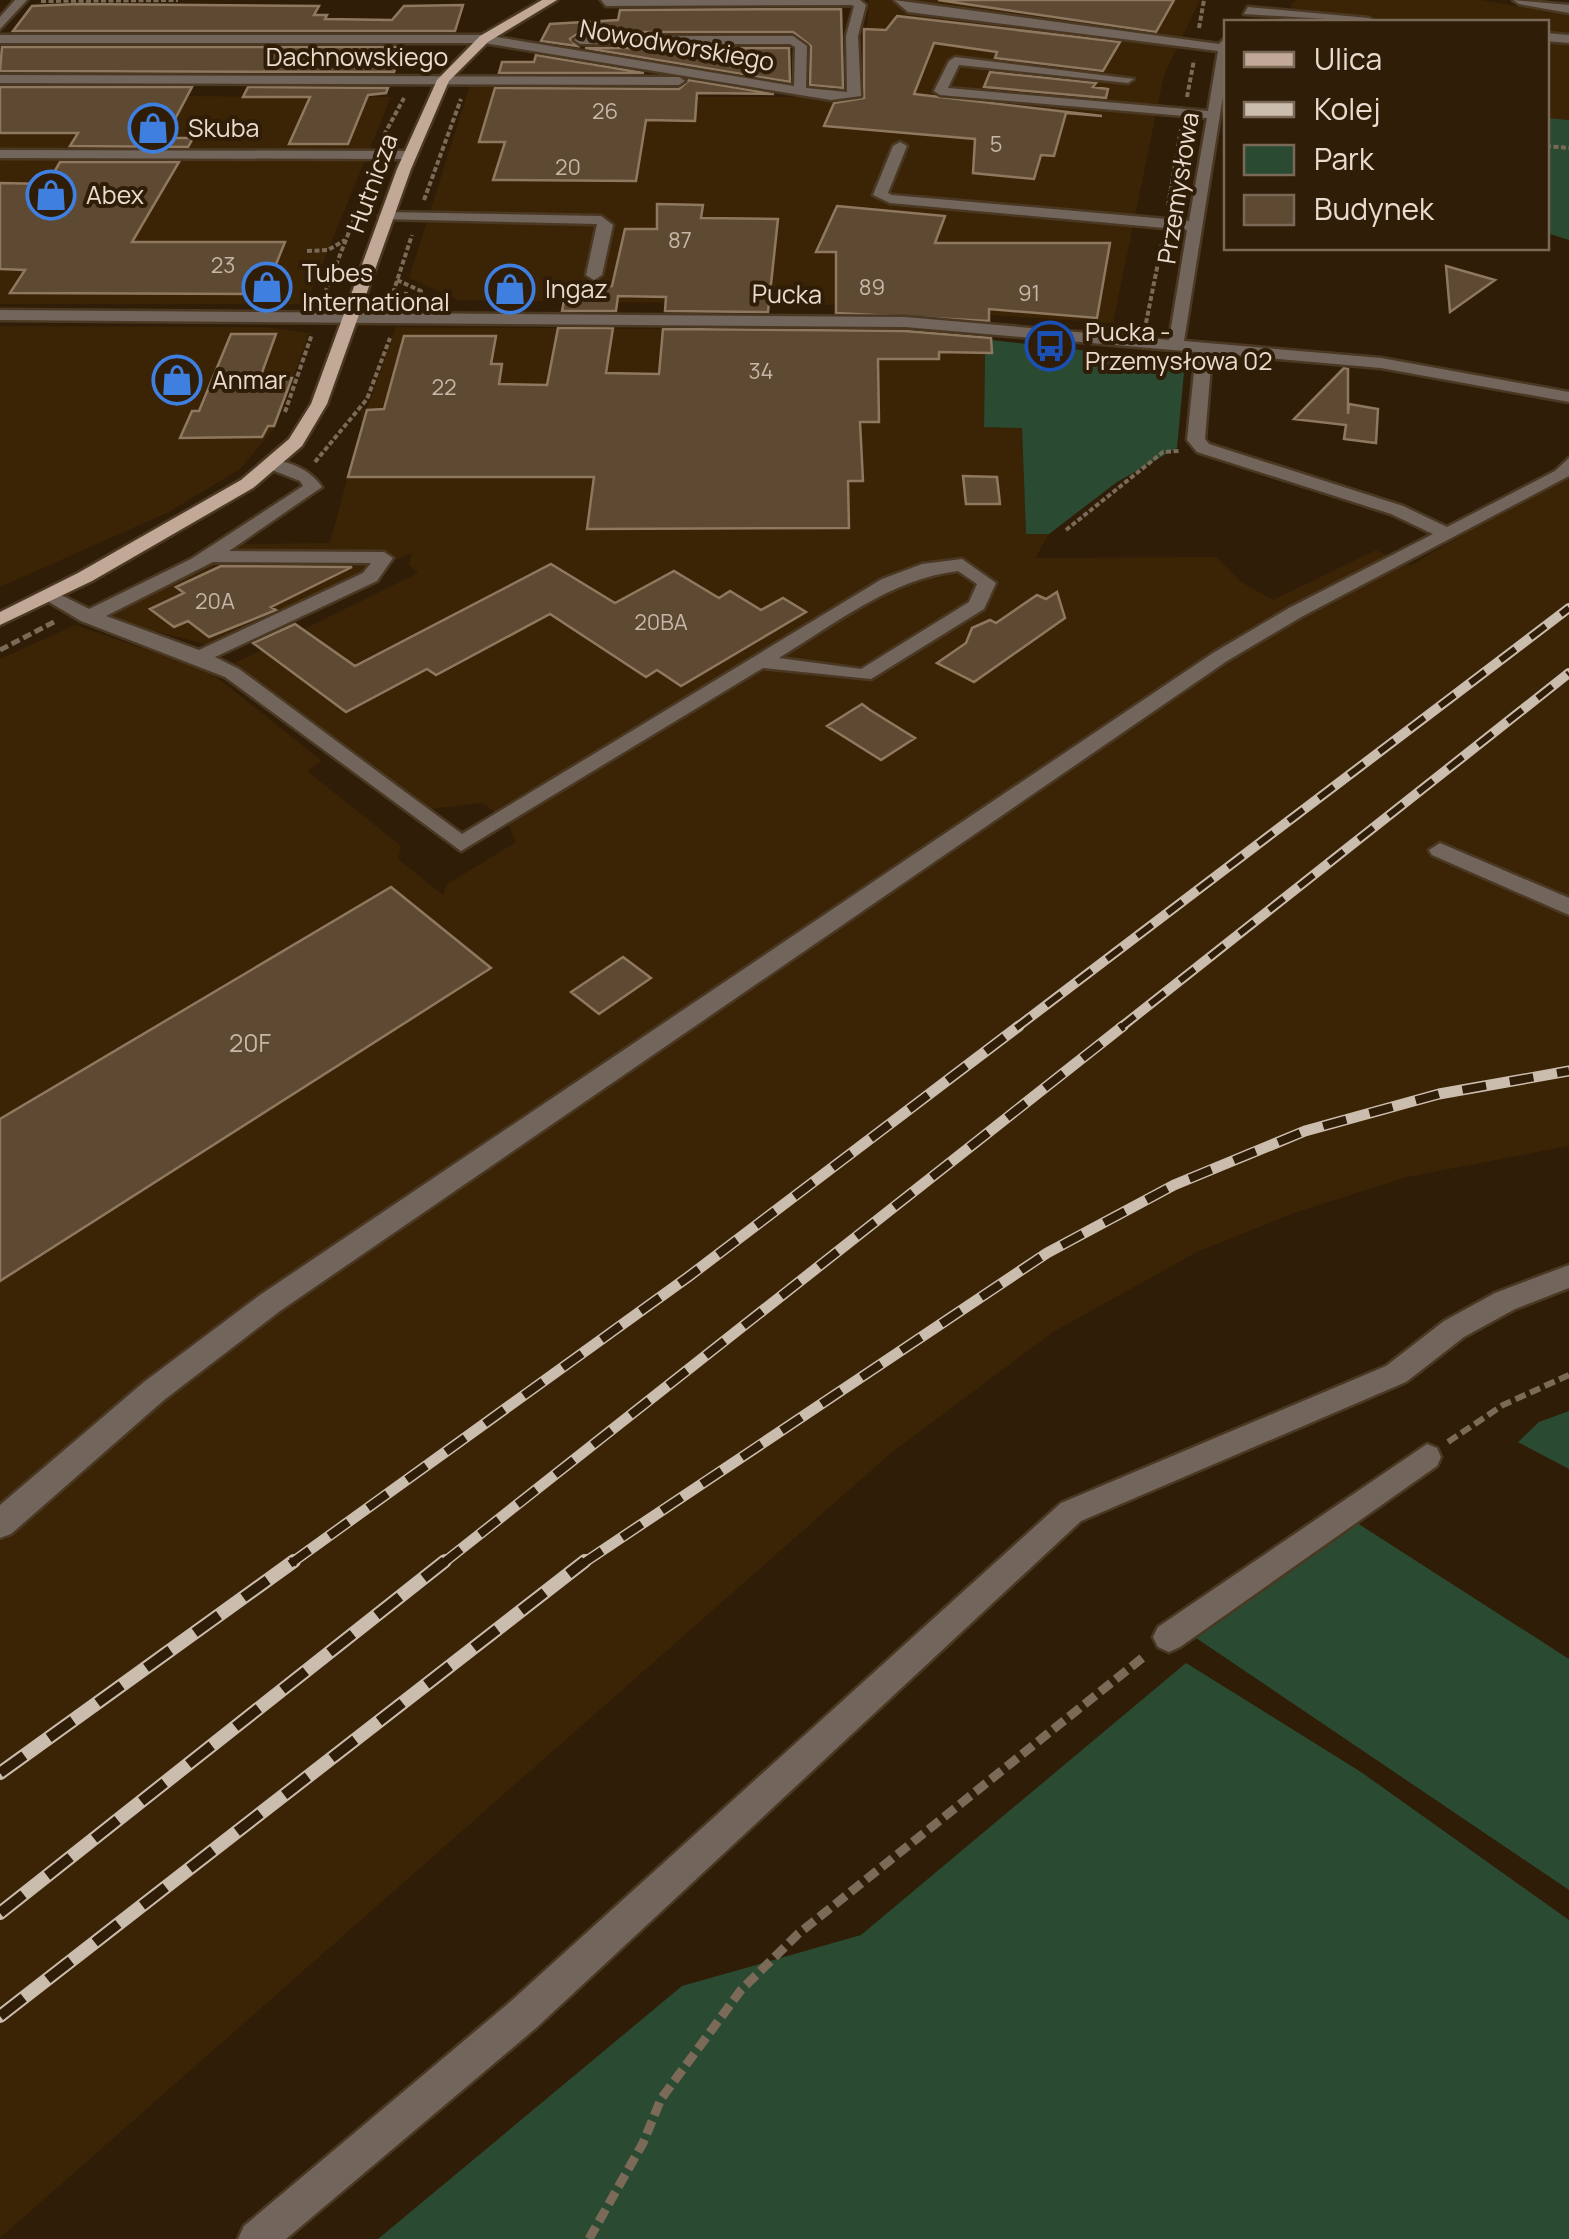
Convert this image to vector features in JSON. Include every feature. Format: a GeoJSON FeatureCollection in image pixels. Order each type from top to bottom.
{"type":"FeatureCollection","features":[{"type":"Feature","properties":{"kind":"main road","name":"Hutnicza"},"geometry":{"type":"LineString","coordinates":[[0,619],[247,484],[296,442],[319,404],[409,155],[443,80],[484,39],[550,0]]}},
{"type":"Feature","properties":{"kind":"street"},"geometry":{"type":"LineString","coordinates":[[0,24],[21,0]]}},
{"type":"Feature","properties":{"kind":"street"},"geometry":{"type":"LineString","coordinates":[[900,0],[908,8],[1196,45],[1224,45]]}},
{"type":"Feature","properties":{"kind":"street"},"geometry":{"type":"LineString","coordinates":[[1230,0],[1355,20]]}},
{"type":"Feature","properties":{"kind":"street"},"geometry":{"type":"LineString","coordinates":[[1520,0],[1569,9]]}},
{"type":"Feature","properties":{"kind":"street"},"geometry":{"type":"LineString","coordinates":[[606,2],[858,3],[852,36],[854,96],[800,88]]}},
{"type":"Feature","properties":{"kind":"street","name":"Nowodworskiego"},"geometry":{"type":"LineString","coordinates":[[0,39],[484,39],[536,44],[800,88],[802,46],[793,40],[558,40],[536,44]]}},
{"type":"Feature","properties":{"kind":"street","name":"Przemysłowa"},"geometry":{"type":"LineString","coordinates":[[1176,343],[1224,50]]}},
{"type":"Feature","properties":{"kind":"street"},"geometry":{"type":"LineString","coordinates":[[1128,79],[955,61],[940,92],[1212,115]]}},
{"type":"Feature","properties":{"kind":"street","name":"Dachnowskiego"},"geometry":{"type":"LineString","coordinates":[[0,79],[688,80],[713,74]]}},
{"type":"Feature","properties":{"kind":"street"},"geometry":{"type":"LineString","coordinates":[[900,146],[880,194],[890,199],[1195,226]]}},
{"type":"Feature","properties":{"kind":"street"},"geometry":{"type":"LineString","coordinates":[[0,154],[409,155]]}},
{"type":"Feature","properties":{"kind":"street"},"geometry":{"type":"LineString","coordinates":[[386,216],[601,220],[606,225],[594,276]]}},
{"type":"Feature","properties":{"kind":"street"},"geometry":{"type":"LineString","coordinates":[[133,316],[143,297]]}},
{"type":"Feature","properties":{"kind":"street","name":"Pucka"},"geometry":{"type":"LineString","coordinates":[[0,315],[904,322],[1176,343],[1399,366],[1564,396]]}},
{"type":"Feature","properties":{"kind":"street"},"geometry":{"type":"LineString","coordinates":[[1205,346],[1196,440],[1218,455],[1397,510],[1450,535]]}},
{"type":"Feature","properties":{"kind":"street"},"geometry":{"type":"LineString","coordinates":[[0,1524],[154,1391],[286,1292],[1220,657],[1296,612],[1561,475],[1569,463]]}},
{"type":"Feature","properties":{"kind":"street"},"geometry":{"type":"LineString","coordinates":[[88,617],[211,556],[313,487],[307,477],[273,464]]}},
{"type":"Feature","properties":{"kind":"street"},"geometry":{"type":"LineString","coordinates":[[202,656],[370,577],[384,558],[211,556]]}},
{"type":"Feature","properties":{"kind":"street"},"geometry":{"type":"LineString","coordinates":[[48,596],[88,617],[202,656],[232,672],[461,844],[888,583],[922,570],[962,565],[987,582],[977,604],[864,674],[762,662]]}},
{"type":"Feature","properties":{"kind":"street"},"geometry":{"type":"LineString","coordinates":[[1440,850],[1569,907]]}},
{"type":"Feature","properties":{"kind":"street"},"geometry":{"type":"LineString","coordinates":[[257,2239],[522,2015],[1071,1512],[1396,1374],[1466,1322],[1569,1276]]}},
{"type":"Feature","properties":{"kind":"street"},"geometry":{"type":"LineString","coordinates":[[1169,1637],[1427,1457]]}},
{"type":"Feature","properties":{"kind":"path"},"geometry":{"type":"LineString","coordinates":[[21,0],[178,0]]}},
{"type":"Feature","properties":{"kind":"path"},"geometry":{"type":"LineString","coordinates":[[1143,326],[1149,318],[1204,0]]}},
{"type":"Feature","properties":{"kind":"path"},"geometry":{"type":"LineString","coordinates":[[393,294],[463,86]]}},
{"type":"Feature","properties":{"kind":"path"},"geometry":{"type":"LineString","coordinates":[[308,251],[328,250],[346,240]]}},
{"type":"Feature","properties":{"kind":"path"},"geometry":{"type":"LineString","coordinates":[[397,280],[421,291]]}},
{"type":"Feature","properties":{"kind":"path"},"geometry":{"type":"LineString","coordinates":[[312,467],[367,398],[395,324]]}},
{"type":"Feature","properties":{"kind":"path"},"geometry":{"type":"LineString","coordinates":[[282,422],[312,336],[298,329]]}},
{"type":"Feature","properties":{"kind":"path"},"geometry":{"type":"LineString","coordinates":[[1066,530],[1164,452],[1181,450],[1196,440]]}},
{"type":"Feature","properties":{"kind":"path"},"geometry":{"type":"LineString","coordinates":[[0,650],[55,621]]}},
{"type":"Feature","properties":{"kind":"path"},"geometry":{"type":"LineString","coordinates":[[1427,1457],[1502,1405],[1569,1374]]}},
{"type":"Feature","properties":{"kind":"path"},"geometry":{"type":"LineString","coordinates":[[589,2239],[644,2143],[661,2099],[741,1990],[798,1934],[1169,1637]]}},
{"type":"Feature","properties":{"kind":"shaded area"},"geometry":{"type":"Polygon","coordinates":[[[869,0],[1200,0],[1164,75],[1113,323],[837,305],[459,300],[409,278],[471,82],[554,82],[552,97],[815,97],[854,105],[861,103],[869,0]]]}},
{"type":"Feature","properties":{"kind":"shaded area"},"geometry":{"type":"Polygon","coordinates":[[[1480,0],[1569,15],[1569,120],[1549,118],[1549,20],[1289,20],[1292,3],[1480,0]]]}},
{"type":"Feature","properties":{"kind":"shaded area"},"geometry":{"type":"Polygon","coordinates":[[[0,96],[391,97],[306,304],[0,304],[0,96]]]}},
{"type":"Feature","properties":{"kind":"shaded area"},"geometry":{"type":"Polygon","coordinates":[[[0,326],[265,327],[309,333],[276,426],[240,469],[169,512],[0,587],[0,326]]]}},
{"type":"Feature","properties":{"kind":"shaded area"},"geometry":{"type":"Polygon","coordinates":[[[396,327],[812,330],[991,340],[992,353],[985,353],[984,426],[1022,428],[1026,534],[1049,534],[1035,558],[1216,557],[1241,582],[1273,600],[1376,550],[1410,566],[1569,472],[1569,1146],[1407,1177],[1297,1212],[1197,1252],[1053,1332],[890,1454],[0,2238],[0,659],[75,625],[209,671],[322,761],[307,771],[401,846],[398,859],[443,895],[446,885],[516,842],[506,819],[482,803],[429,809],[235,663],[418,573],[409,565],[411,553],[213,646],[123,623],[104,611],[241,544],[330,543],[361,426],[361,410],[367,409],[396,327]]]}},
{"type":"Feature","properties":{"kind":"green space"},"geometry":{"type":"Polygon","coordinates":[[[1549,118],[1569,120],[1569,240],[1549,234],[1549,118]]]}},
{"type":"Feature","properties":{"kind":"green space"},"geometry":{"type":"Polygon","coordinates":[[[991,340],[1185,362],[1177,448],[1117,482],[1049,534],[1026,534],[1022,428],[984,427],[985,353],[992,353],[991,340]]]}},
{"type":"Feature","properties":{"kind":"green space"},"geometry":{"type":"Polygon","coordinates":[[[1569,1411],[1569,1469],[1518,1442],[1539,1422],[1569,1411]]]}},
{"type":"Feature","properties":{"kind":"green space"},"geometry":{"type":"Polygon","coordinates":[[[1354,1521],[1569,1659],[1569,1890],[1193,1636],[1354,1521]]]}},
{"type":"Feature","properties":{"kind":"green space"},"geometry":{"type":"Polygon","coordinates":[[[1186,1663],[1361,1772],[1569,1920],[1569,2239],[378,2239],[682,1986],[861,1935],[1186,1663]]]}},
{"type":"Feature","properties":{"kind":"building"},"geometry":{"type":"Polygon","coordinates":[[[938,0],[1174,0],[1156,32],[938,0]]]}},
{"type":"Feature","properties":{"kind":"building"},"geometry":{"type":"Polygon","coordinates":[[[463,5],[455,31],[13,31],[32,6],[319,6],[314,15],[327,15],[325,19],[392,20],[404,6],[463,5]]]}},
{"type":"Feature","properties":{"kind":"building"},"geometry":{"type":"Polygon","coordinates":[[[841,9],[843,88],[810,85],[811,46],[793,32],[580,32],[570,39],[577,46],[541,41],[550,24],[618,20],[620,10],[841,9]]]}},
{"type":"Feature","properties":{"kind":"building"},"geometry":{"type":"Polygon","coordinates":[[[897,16],[1120,42],[1103,71],[995,58],[997,52],[934,43],[914,94],[1102,116],[1066,113],[1054,156],[1041,155],[1034,179],[973,173],[975,139],[824,126],[834,103],[864,98],[864,29],[886,30],[897,16]]]}},
{"type":"Feature","properties":{"kind":"building"},"geometry":{"type":"Polygon","coordinates":[[[2,47],[404,47],[394,72],[0,71],[2,47]]]}},
{"type":"Feature","properties":{"kind":"building"},"geometry":{"type":"Polygon","coordinates":[[[585,48],[789,48],[790,82],[585,48]]]}},
{"type":"Feature","properties":{"kind":"building"},"geometry":{"type":"Polygon","coordinates":[[[536,55],[644,73],[499,73],[502,62],[534,62],[536,55]]]}},
{"type":"Feature","properties":{"kind":"building"},"geometry":{"type":"Polygon","coordinates":[[[990,72],[1096,83],[1093,87],[1108,89],[1106,98],[984,87],[990,72]]]}},
{"type":"Feature","properties":{"kind":"building"},"geometry":{"type":"Polygon","coordinates":[[[689,80],[774,94],[697,93],[695,121],[646,120],[636,181],[493,180],[505,142],[479,142],[495,88],[679,89],[689,80]]]}},
{"type":"Feature","properties":{"kind":"building"},"geometry":{"type":"Polygon","coordinates":[[[0,87],[192,87],[165,138],[193,138],[188,147],[70,146],[78,133],[0,133],[0,87]]]}},
{"type":"Feature","properties":{"kind":"building"},"geometry":{"type":"Polygon","coordinates":[[[248,87],[388,88],[386,93],[368,95],[348,144],[289,144],[310,97],[243,97],[248,87]]]}},
{"type":"Feature","properties":{"kind":"building"},"geometry":{"type":"Polygon","coordinates":[[[60,162],[179,162],[132,242],[285,242],[264,294],[10,293],[25,270],[0,269],[0,183],[47,184],[60,162]]]}},
{"type":"Feature","properties":{"kind":"building"},"geometry":{"type":"Polygon","coordinates":[[[657,204],[703,205],[701,218],[778,219],[768,312],[665,311],[666,297],[618,296],[616,311],[562,311],[567,286],[612,286],[625,229],[657,229],[657,204]]]}},
{"type":"Feature","properties":{"kind":"building"},"geometry":{"type":"Polygon","coordinates":[[[837,206],[945,216],[935,243],[1110,243],[1097,318],[989,309],[989,321],[836,313],[836,252],[816,252],[837,206]]]}},
{"type":"Feature","properties":{"kind":"building"},"geometry":{"type":"Polygon","coordinates":[[[1446,266],[1495,280],[1450,312],[1446,266]]]}},
{"type":"Feature","properties":{"kind":"building"},"geometry":{"type":"Polygon","coordinates":[[[558,328],[613,328],[606,373],[659,374],[663,329],[905,331],[991,338],[992,353],[939,352],[939,359],[878,359],[879,422],[860,422],[863,481],[848,481],[849,528],[587,529],[594,477],[348,477],[367,410],[384,409],[404,336],[496,336],[491,364],[502,364],[499,384],[547,385],[558,328]]]}},
{"type":"Feature","properties":{"kind":"building"},"geometry":{"type":"Polygon","coordinates":[[[231,334],[276,334],[260,378],[292,378],[274,426],[268,426],[262,437],[180,438],[192,411],[199,411],[231,334]]]}},
{"type":"Feature","properties":{"kind":"building"},"geometry":{"type":"Polygon","coordinates":[[[1344,368],[1348,369],[1348,414],[1349,404],[1378,409],[1376,443],[1344,439],[1346,425],[1294,419],[1344,368]]]}},
{"type":"Feature","properties":{"kind":"building"},"geometry":{"type":"Polygon","coordinates":[[[963,476],[997,477],[1000,504],[966,504],[963,476]]]}},
{"type":"Feature","properties":{"kind":"building"},"geometry":{"type":"Polygon","coordinates":[[[551,564],[615,603],[674,571],[719,598],[730,591],[761,610],[783,598],[806,612],[681,686],[657,670],[646,677],[550,614],[436,675],[427,669],[346,712],[253,643],[295,624],[355,666],[551,564]]]}},
{"type":"Feature","properties":{"kind":"building"},"geometry":{"type":"Polygon","coordinates":[[[221,566],[352,567],[271,607],[276,610],[209,637],[188,621],[174,627],[150,609],[184,593],[176,587],[221,566]]]}},
{"type":"Feature","properties":{"kind":"building"},"geometry":{"type":"Polygon","coordinates":[[[1057,592],[1065,618],[974,682],[937,663],[966,643],[972,628],[990,620],[996,623],[1037,595],[1046,599],[1057,592]]]}},
{"type":"Feature","properties":{"kind":"building"},"geometry":{"type":"Polygon","coordinates":[[[862,704],[915,738],[881,760],[827,726],[862,704]]]}},
{"type":"Feature","properties":{"kind":"building"},"geometry":{"type":"Polygon","coordinates":[[[391,887],[491,968],[0,1281],[0,1119],[391,887]]]}},
{"type":"Feature","properties":{"kind":"building"},"geometry":{"type":"Polygon","coordinates":[[[623,957],[651,978],[599,1014],[571,992],[623,957]]]}},
{"type":"Feature","properties":{"kind":"railway"},"geometry":{"type":"LineString","coordinates":[[1016,1028],[1569,608]]}},
{"type":"Feature","properties":{"kind":"railway"},"geometry":{"type":"LineString","coordinates":[[1120,1028],[1569,673]]}},
{"type":"Feature","properties":{"kind":"railway"},"geometry":{"type":"LineString","coordinates":[[290,1564],[688,1277],[1019,1026]]}},
{"type":"Feature","properties":{"kind":"railway"},"geometry":{"type":"LineString","coordinates":[[442,1564],[1123,1026]]}},
{"type":"Feature","properties":{"kind":"railway"},"geometry":{"type":"LineString","coordinates":[[582,1564],[1047,1253],[1174,1185],[1305,1131],[1439,1094],[1569,1071]]}},
{"type":"Feature","properties":{"kind":"railway"},"geometry":{"type":"LineString","coordinates":[[0,1773],[294,1561]]}},
{"type":"Feature","properties":{"kind":"railway"},"geometry":{"type":"LineString","coordinates":[[0,1913],[445,1561]]}},
{"type":"Feature","properties":{"kind":"railway"},"geometry":{"type":"LineString","coordinates":[[0,2016],[585,1561]]}},
{"type":"Feature","properties":{"kind":"place","name":"Skuba"},"geometry":{"type":"Point","coordinates":[153,128]}},
{"type":"Feature","properties":{"kind":"place","name":"Abex"},"geometry":{"type":"Point","coordinates":[51,195]}},
{"type":"Feature","properties":{"kind":"place","name":"Tubes International"},"geometry":{"type":"Point","coordinates":[267,287]}},
{"type":"Feature","properties":{"kind":"place","name":"Ingaz"},"geometry":{"type":"Point","coordinates":[510,289]}},
{"type":"Feature","properties":{"kind":"place","name":"Pucka - Przemysłowa 02"},"geometry":{"type":"Point","coordinates":[1050,346]}},
{"type":"Feature","properties":{"kind":"place","name":"Anmar"},"geometry":{"type":"Point","coordinates":[177,380]}}]}
